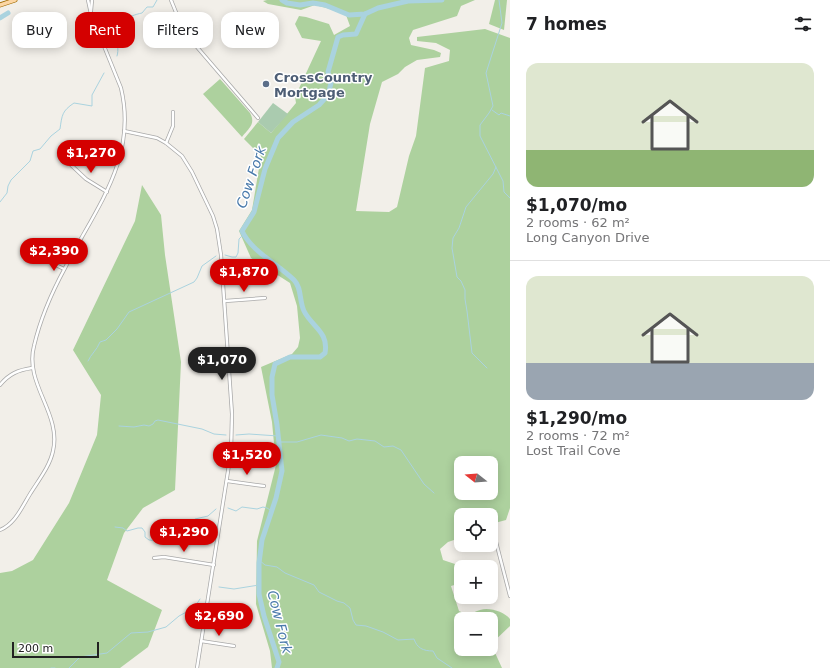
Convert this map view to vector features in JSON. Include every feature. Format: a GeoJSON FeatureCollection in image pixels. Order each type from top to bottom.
{"type":"FeatureCollection","features":[{"type":"Feature","properties":{"kind":"main road"},"geometry":{"type":"LineString","coordinates":[[0,5],[15,0]]}},
{"type":"Feature","properties":{"kind":"street"},"geometry":{"type":"LineString","coordinates":[[88,0],[91,12]]}},
{"type":"Feature","properties":{"kind":"street"},"geometry":{"type":"LineString","coordinates":[[91,12],[92,0]]}},
{"type":"Feature","properties":{"kind":"street"},"geometry":{"type":"LineString","coordinates":[[171,0],[184,32],[258,118]]}},
{"type":"Feature","properties":{"kind":"street"},"geometry":{"type":"LineString","coordinates":[[0,530],[5,528],[17,515],[50,462],[55,441],[54,430],[50,415],[32,368],[33,348],[64,269],[106,192],[119,163],[124,131],[124,105],[121,88],[105,48]]}},
{"type":"Feature","properties":{"kind":"street"},"geometry":{"type":"LineString","coordinates":[[166,143],[173,126],[173,112]]}},
{"type":"Feature","properties":{"kind":"street"},"geometry":{"type":"LineString","coordinates":[[124,131],[148,136],[166,143],[182,156],[213,216],[219,240],[225,301],[232,427],[231,452],[197,668]]}},
{"type":"Feature","properties":{"kind":"street"},"geometry":{"type":"LineString","coordinates":[[70,164],[86,179],[106,192]]}},
{"type":"Feature","properties":{"kind":"street"},"geometry":{"type":"LineString","coordinates":[[23,249],[64,269]]}},
{"type":"Feature","properties":{"kind":"street"},"geometry":{"type":"LineString","coordinates":[[225,301],[264,298]]}},
{"type":"Feature","properties":{"kind":"street"},"geometry":{"type":"LineString","coordinates":[[0,385],[15,372],[32,368]]}},
{"type":"Feature","properties":{"kind":"street"},"geometry":{"type":"LineString","coordinates":[[227,481],[264,486]]}},
{"type":"Feature","properties":{"kind":"street"},"geometry":{"type":"LineString","coordinates":[[498,550],[510,596]]}},
{"type":"Feature","properties":{"kind":"street"},"geometry":{"type":"LineString","coordinates":[[154,558],[164,557],[214,565]]}},
{"type":"Feature","properties":{"kind":"street"},"geometry":{"type":"LineString","coordinates":[[201,641],[234,646]]}},
{"type":"Feature","properties":{"kind":"green space"},"geometry":{"type":"Polygon","coordinates":[[[475,0],[461,6],[457,16],[413,30],[409,38],[411,45],[434,50],[441,53],[440,57],[417,60],[405,67],[398,74],[382,82],[370,124],[356,211],[389,212],[397,207],[409,156],[416,136],[425,68],[449,61],[450,50],[436,43],[417,41],[417,37],[485,29],[510,38],[510,508],[506,520],[498,522],[498,508],[454,508],[454,540],[448,542],[440,549],[443,560],[454,564],[454,585],[451,586],[454,595],[454,604],[457,604],[459,611],[461,612],[454,612],[454,656],[496,656],[502,668],[272,668],[270,651],[256,604],[257,541],[276,465],[272,422],[261,367],[292,354],[298,347],[300,338],[297,306],[290,283],[251,258],[239,231],[252,210],[261,156],[244,139],[258,122],[271,133],[296,103],[295,97],[321,41],[302,38],[295,24],[299,16],[329,24],[334,35],[350,26],[346,15],[341,12],[315,5],[301,10],[268,4],[263,1],[475,0]]]}},
{"type":"Feature","properties":{"kind":"green space"},"geometry":{"type":"Polygon","coordinates":[[[495,0],[507,0],[504,30],[489,24],[495,0]]]}},
{"type":"Feature","properties":{"kind":"green space"},"geometry":{"type":"Polygon","coordinates":[[[220,79],[252,117],[251,126],[242,137],[203,94],[220,79]]]}},
{"type":"Feature","properties":{"kind":"green space"},"geometry":{"type":"Polygon","coordinates":[[[273,103],[288,114],[271,133],[258,122],[273,103]]]}},
{"type":"Feature","properties":{"kind":"green space"},"geometry":{"type":"Polygon","coordinates":[[[142,185],[161,215],[165,255],[181,362],[175,490],[143,508],[124,533],[107,580],[162,610],[148,647],[120,668],[0,668],[0,573],[12,571],[33,560],[69,503],[97,435],[101,395],[73,350],[135,221],[142,185]]]}},
{"type":"Feature","properties":{"kind":"green space"},"geometry":{"type":"Polygon","coordinates":[[[488,609],[496,611],[504,614],[510,619],[510,626],[498,637],[498,612],[474,612],[488,609]]]}},
{"type":"Feature","properties":{"kind":"waterway"},"geometry":{"type":"LineString","coordinates":[[117,56],[117,32],[121,24],[124,20],[142,13],[147,7],[153,7],[157,0]]}},
{"type":"Feature","properties":{"kind":"waterway","name":"Cow Fork"},"geometry":{"type":"LineString","coordinates":[[282,0],[287,3],[300,5],[313,3],[325,5],[349,15],[365,14],[378,8],[408,1],[442,0]]}},
{"type":"Feature","properties":{"kind":"waterway"},"geometry":{"type":"LineString","coordinates":[[499,0],[502,23],[486,73],[493,106],[480,125],[480,136],[503,181],[504,192],[510,198]]}},
{"type":"Feature","properties":{"kind":"waterway"},"geometry":{"type":"LineString","coordinates":[[0,18],[8,13]]}},
{"type":"Feature","properties":{"kind":"waterway","name":"Cow Fork"},"geometry":{"type":"LineString","coordinates":[[277,668],[279,662],[264,616],[259,594],[259,563],[262,540],[276,498],[282,471],[272,395],[272,377],[275,364],[290,357],[320,357],[325,353],[326,346],[325,340],[319,330],[307,317],[304,311],[297,283],[288,274],[259,252],[246,238],[242,231],[254,212],[265,169],[278,138],[293,122],[319,105],[328,95],[331,83],[328,72],[338,37],[356,34],[365,14]]}},
{"type":"Feature","properties":{"kind":"waterway"},"geometry":{"type":"LineString","coordinates":[[0,202],[7,193],[11,180],[30,161],[33,151],[40,149],[51,136],[60,129],[62,117],[67,108],[74,103],[92,106],[92,95],[104,73]]}},
{"type":"Feature","properties":{"kind":"waterway"},"geometry":{"type":"LineString","coordinates":[[492,110],[499,115],[501,113],[510,116]]}},
{"type":"Feature","properties":{"kind":"waterway"},"geometry":{"type":"LineString","coordinates":[[487,368],[472,353],[465,290],[461,281],[457,277],[452,248],[453,238],[459,228],[466,207],[493,174],[496,167]]}},
{"type":"Feature","properties":{"kind":"waterway"},"geometry":{"type":"LineString","coordinates":[[225,255],[236,257],[238,253],[239,239],[244,234]]}},
{"type":"Feature","properties":{"kind":"waterway"},"geometry":{"type":"LineString","coordinates":[[88,361],[100,342],[106,340],[117,329],[129,312],[194,282],[202,266],[216,256]]}},
{"type":"Feature","properties":{"kind":"waterway"},"geometry":{"type":"LineString","coordinates":[[119,426],[149,426],[158,420],[202,429],[214,434],[226,435]]}},
{"type":"Feature","properties":{"kind":"waterway"},"geometry":{"type":"LineString","coordinates":[[236,435],[249,434],[278,436]]}},
{"type":"Feature","properties":{"kind":"waterway"},"geometry":{"type":"LineString","coordinates":[[279,442],[297,442],[321,435],[342,438],[349,441],[357,439],[375,441],[384,447],[393,446],[401,450],[424,484],[434,493]]}},
{"type":"Feature","properties":{"kind":"waterway"},"geometry":{"type":"LineString","coordinates":[[228,508],[236,511],[242,507],[257,509],[263,507],[272,511]]}},
{"type":"Feature","properties":{"kind":"waterway"},"geometry":{"type":"LineString","coordinates":[[166,539],[184,529],[195,519],[208,516],[216,509]]}},
{"type":"Feature","properties":{"kind":"waterway"},"geometry":{"type":"LineString","coordinates":[[115,527],[123,528],[127,531],[142,528],[145,532],[145,537],[149,540],[160,541]]}},
{"type":"Feature","properties":{"kind":"waterway"},"geometry":{"type":"LineString","coordinates":[[259,560],[265,565],[277,567],[285,573],[314,585],[319,592],[344,603],[350,608],[356,625],[366,626],[383,632],[398,640],[414,639],[419,647],[423,650],[433,651],[437,658],[452,668]]}},
{"type":"Feature","properties":{"kind":"waterway"},"geometry":{"type":"LineString","coordinates":[[219,587],[234,589],[259,585]]}},
{"type":"Feature","properties":{"kind":"waterway"},"geometry":{"type":"LineString","coordinates":[[69,668],[80,657],[107,653],[131,633],[148,632],[166,627],[179,616],[194,608],[200,599]]}},
{"type":"Feature","properties":{"kind":"place","name":"CrossCountry Mortgage"},"geometry":{"type":"Point","coordinates":[266,84]}}]}
